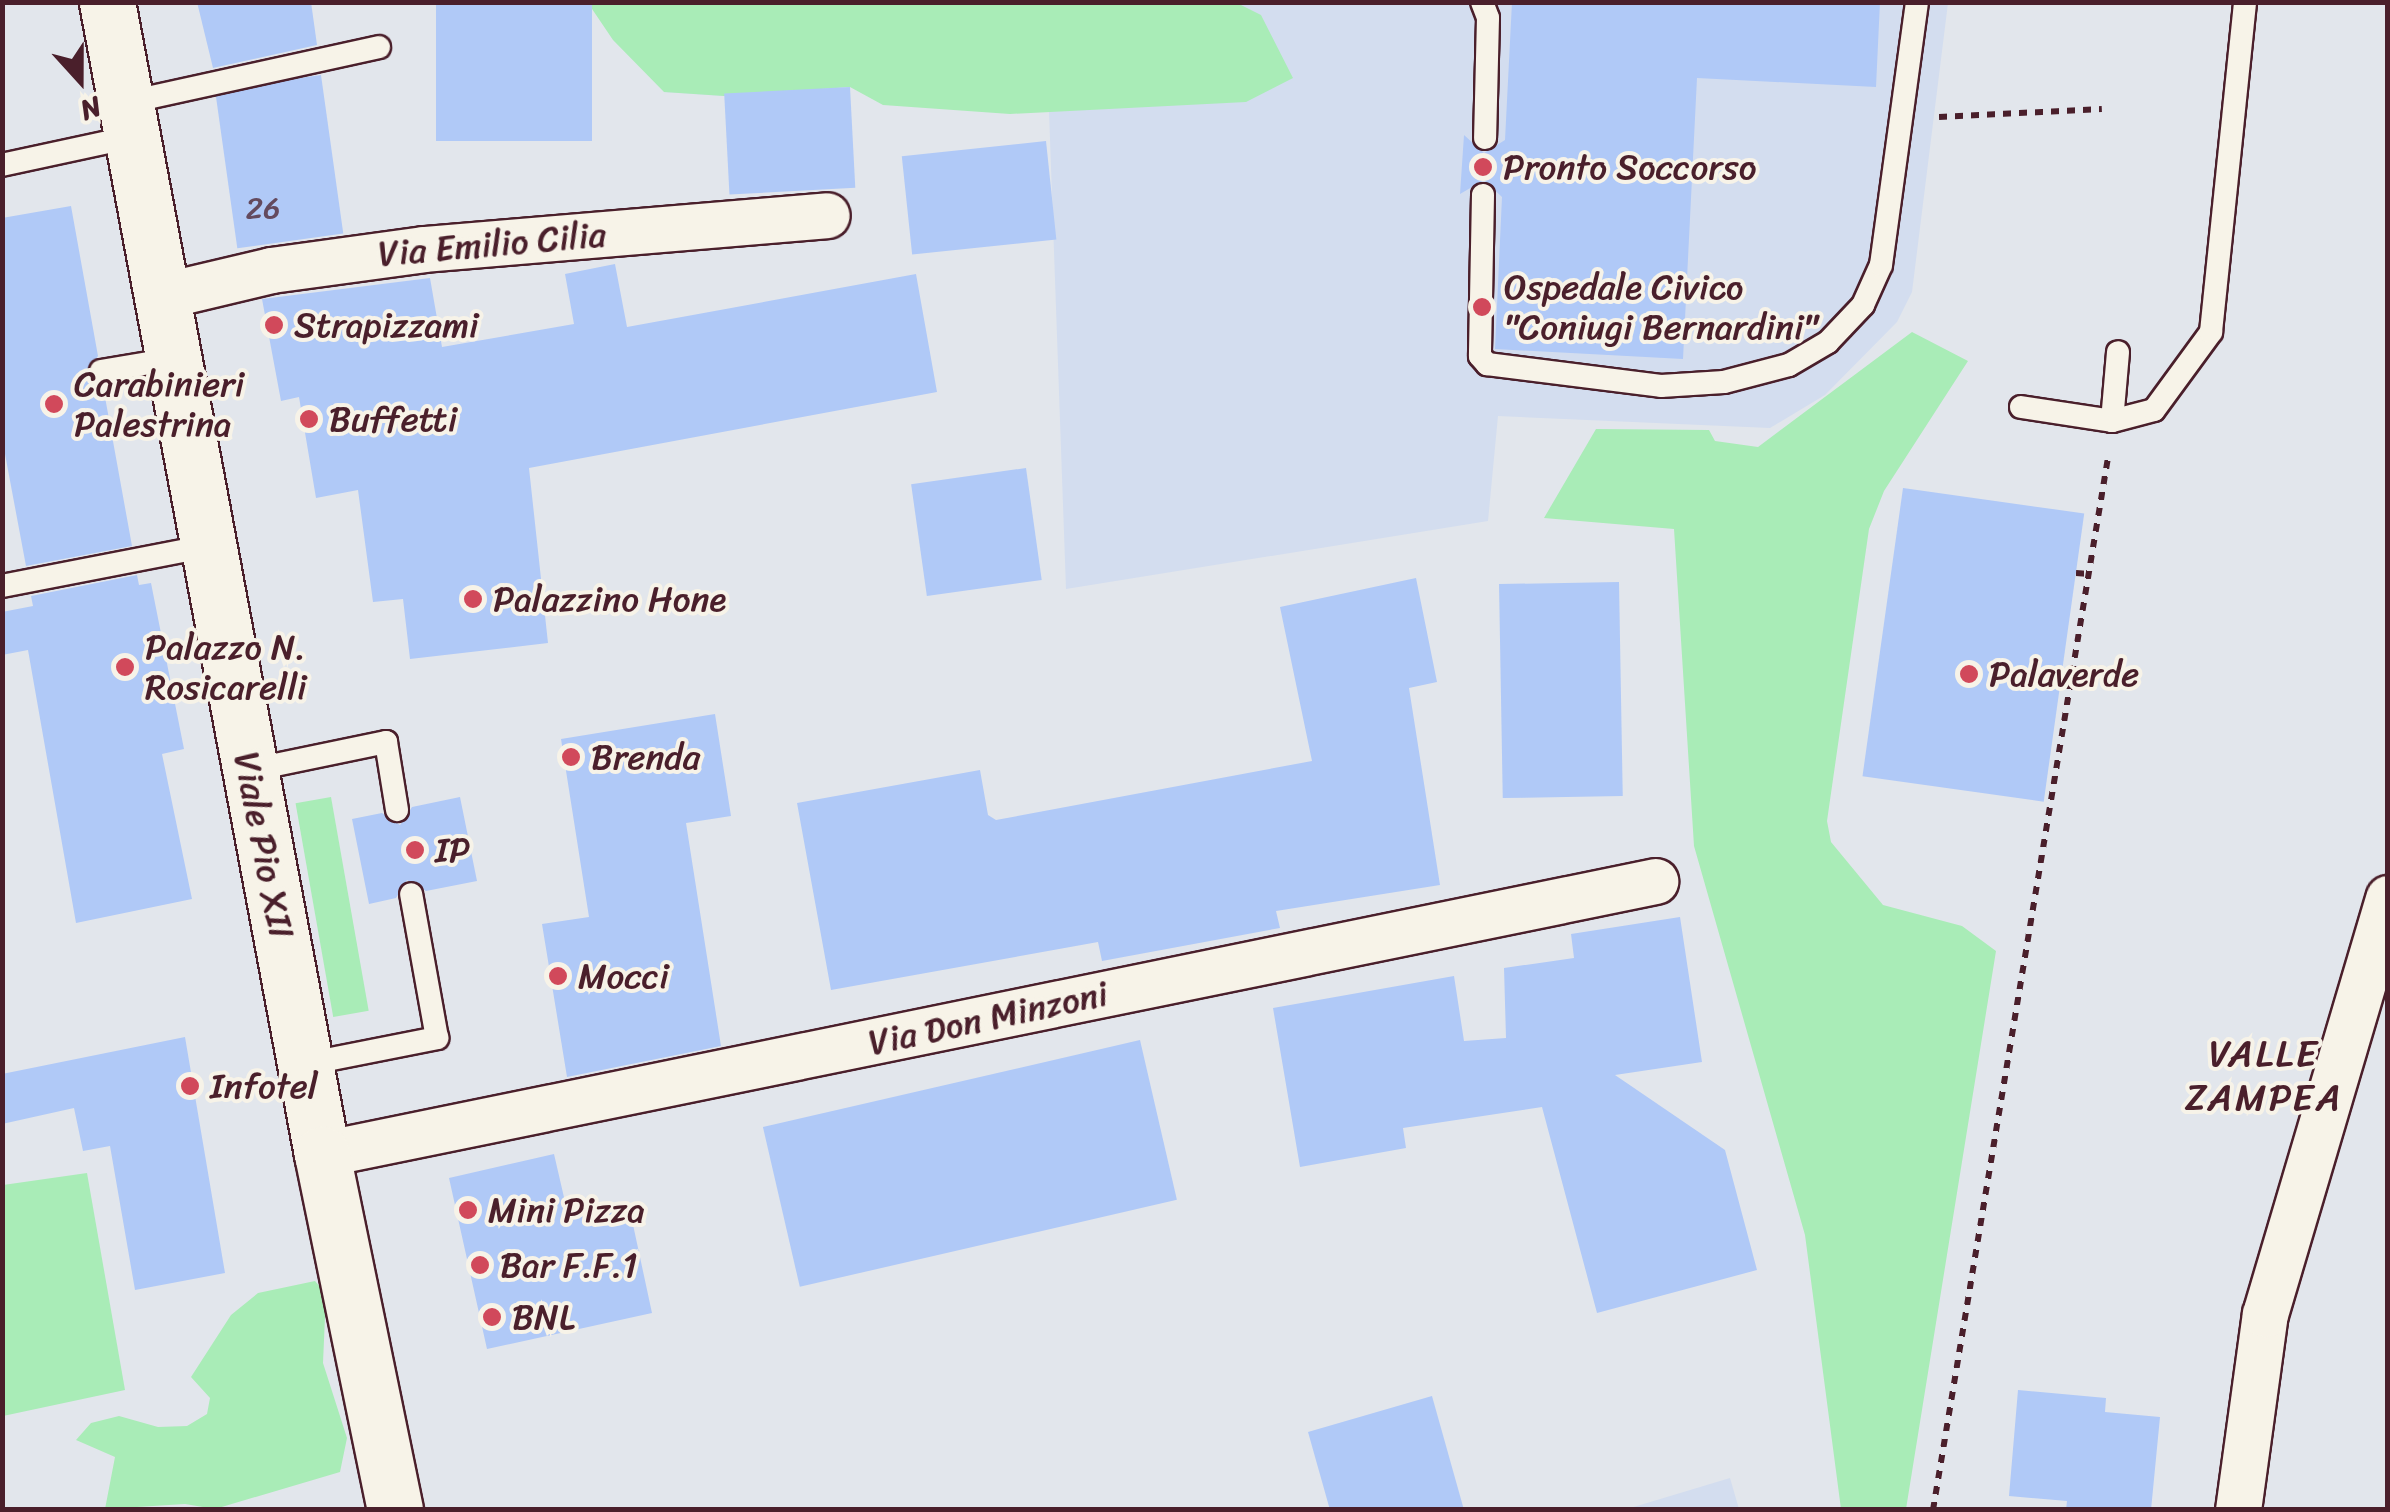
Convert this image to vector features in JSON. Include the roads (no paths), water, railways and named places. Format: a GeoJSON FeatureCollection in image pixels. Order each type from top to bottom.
{"type":"FeatureCollection","features":[{"type":"Feature","properties":{"kind":"street","name":"Viale Pio XII"},"geometry":{"type":"LineString","coordinates":[[107,2],[322,1154],[396,1510]]}},
{"type":"Feature","properties":{"kind":"street","name":"Via Emilio Cilia"},"geometry":{"type":"LineString","coordinates":[[162,296],[271,270],[404,251],[827,215]]}},
{"type":"Feature","properties":{"kind":"street","name":"Via Don Minzoni"},"geometry":{"type":"LineString","coordinates":[[322,1154],[1654,880]]}},
{"type":"Feature","properties":{"kind":"street"},"geometry":{"type":"LineString","coordinates":[[2238,1510],[2265,1314],[2388,898]]}},
{"type":"Feature","properties":{"kind":"lane"},"geometry":{"type":"LineString","coordinates":[[1482,2],[1488,18],[1484,138]]}},
{"type":"Feature","properties":{"kind":"lane"},"geometry":{"type":"LineString","coordinates":[[1484,195],[1480,356],[1487,364],[1661,386],[1724,382],[1789,364],[1828,342],[1863,305],[1881,265],[1906,118],[1916,2]]}},
{"type":"Feature","properties":{"kind":"lane"},"geometry":{"type":"LineString","coordinates":[[2021,407],[2112,421],[2154,410],[2210,332],[2246,2]]}},
{"type":"Feature","properties":{"kind":"lane"},"geometry":{"type":"LineString","coordinates":[[2,165],[128,120],[379,48]]}},
{"type":"Feature","properties":{"kind":"lane"},"geometry":{"type":"LineString","coordinates":[[2112,421],[2118,352]]}},
{"type":"Feature","properties":{"kind":"lane"},"geometry":{"type":"LineString","coordinates":[[100,371],[173,358]]}},
{"type":"Feature","properties":{"kind":"lane"},"geometry":{"type":"LineString","coordinates":[[2,586],[208,546]]}},
{"type":"Feature","properties":{"kind":"lane"},"geometry":{"type":"LineString","coordinates":[[250,770],[386,742],[397,810]]}},
{"type":"Feature","properties":{"kind":"lane"},"geometry":{"type":"LineString","coordinates":[[306,1064],[437,1038],[412,894]]}},
{"type":"Feature","properties":{"kind":"place","name":"Pronto Soccorso"},"geometry":{"type":"Point","coordinates":[1483,167]}},
{"type":"Feature","properties":{"kind":"place","name":"Ospedale Civico \"Coniugi Bernardini\""},"geometry":{"type":"Point","coordinates":[1482,307]}},
{"type":"Feature","properties":{"kind":"place","name":"Strapizzami"},"geometry":{"type":"Point","coordinates":[274,325]}},
{"type":"Feature","properties":{"kind":"place","name":"Carabinieri Palestrina"},"geometry":{"type":"Point","coordinates":[54,404]}},
{"type":"Feature","properties":{"kind":"place","name":"Buffetti"},"geometry":{"type":"Point","coordinates":[309,419]}},
{"type":"Feature","properties":{"kind":"place","name":"Palazzino Hone"},"geometry":{"type":"Point","coordinates":[473,599]}},
{"type":"Feature","properties":{"kind":"place","name":"Palazzo N. Rosicarelli"},"geometry":{"type":"Point","coordinates":[125,667]}},
{"type":"Feature","properties":{"kind":"place","name":"Palaverde"},"geometry":{"type":"Point","coordinates":[1969,674]}},
{"type":"Feature","properties":{"kind":"place","name":"Brenda"},"geometry":{"type":"Point","coordinates":[571,757]}},
{"type":"Feature","properties":{"kind":"place","name":"IP"},"geometry":{"type":"Point","coordinates":[415,850]}},
{"type":"Feature","properties":{"kind":"place","name":"Mocci"},"geometry":{"type":"Point","coordinates":[558,976]}},
{"type":"Feature","properties":{"kind":"place","name":"Infotel"},"geometry":{"type":"Point","coordinates":[190,1086]}},
{"type":"Feature","properties":{"kind":"place","name":"Mini Pizza"},"geometry":{"type":"Point","coordinates":[468,1210]}},
{"type":"Feature","properties":{"kind":"place","name":"Bar F.F.1"},"geometry":{"type":"Point","coordinates":[480,1265]}},
{"type":"Feature","properties":{"kind":"place","name":"BNL"},"geometry":{"type":"Point","coordinates":[492,1317]}},
{"type":"Feature","properties":{"kind":"district","name":"VALLE ZAMPEA"},"geometry":{"type":"Point","coordinates":[2264,1076]}}]}
